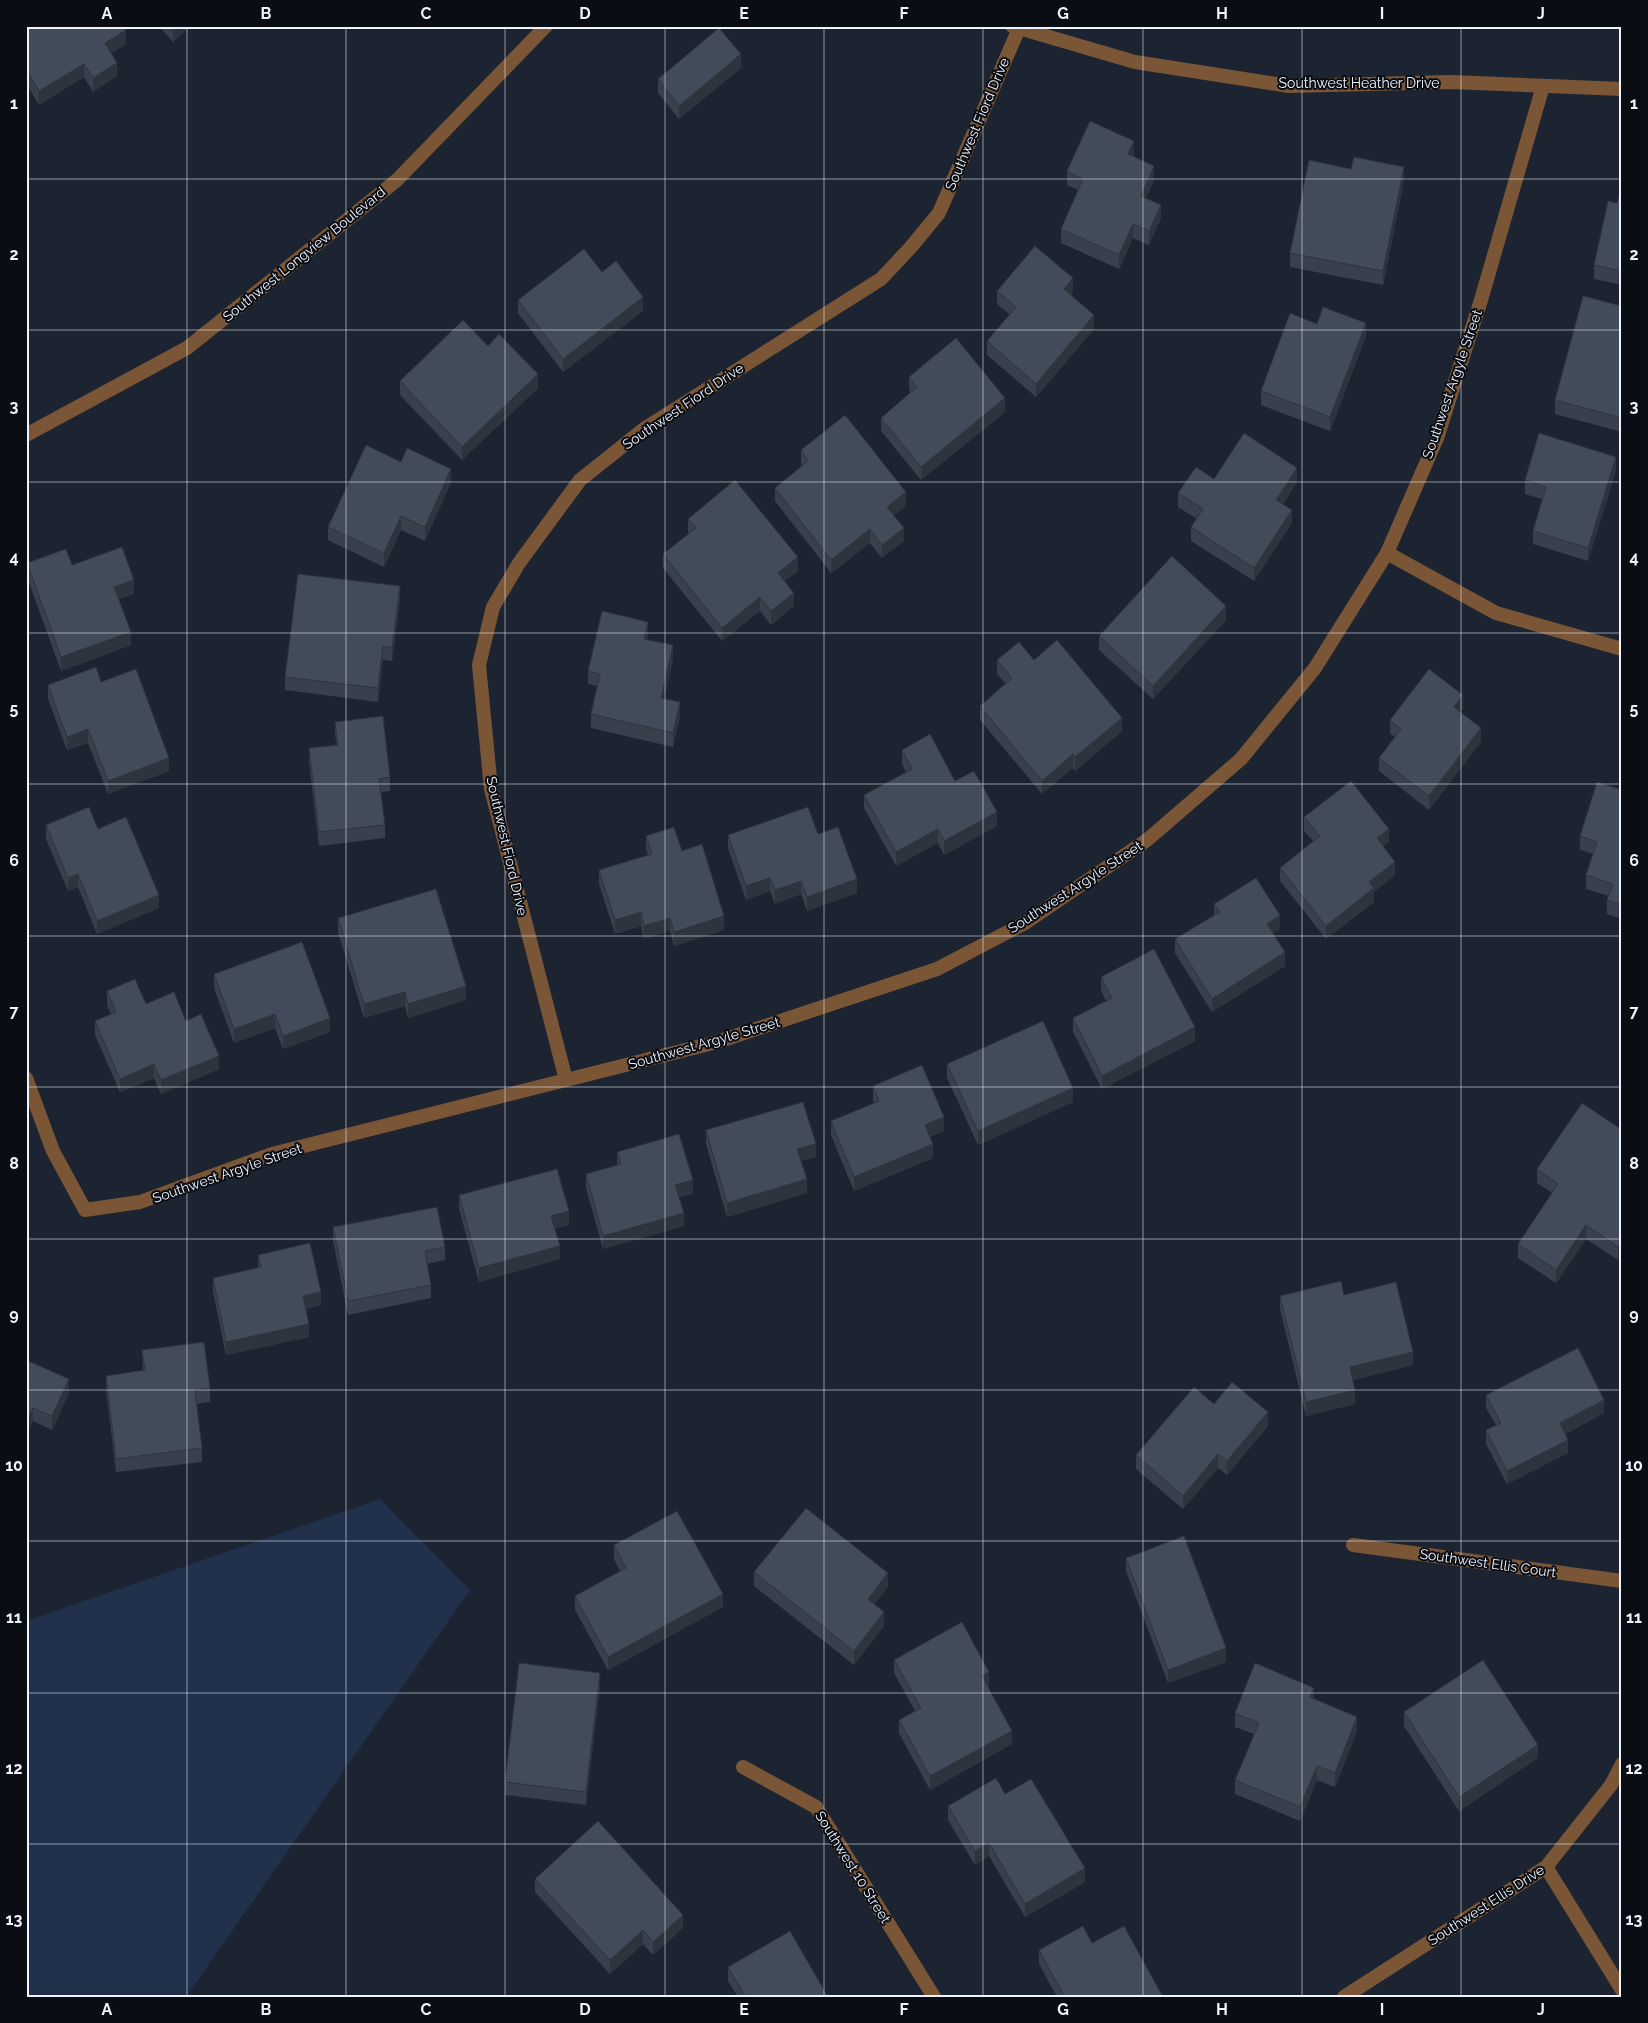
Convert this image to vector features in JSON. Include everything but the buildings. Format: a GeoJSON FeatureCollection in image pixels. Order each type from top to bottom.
{"type":"FeatureCollection","features":[{"type":"Feature","properties":{"kind":"street","name":"Southwest Longview Boulevard"},"geometry":{"type":"LineString","coordinates":[[26,435],[187,348],[397,180],[546,26]]}},
{"type":"Feature","properties":{"kind":"street","name":"Southwest Heather Drive"},"geometry":{"type":"LineString","coordinates":[[1017,27],[1135,62],[1289,86],[1450,82],[1622,88]]}},
{"type":"Feature","properties":{"kind":"street","name":"Southwest Fiord Drive"},"geometry":{"type":"LineString","coordinates":[[566,1080],[491,789],[479,665],[493,607],[519,564],[580,480],[644,429],[881,279],[911,247],[939,213],[1017,27]]}},
{"type":"Feature","properties":{"kind":"street","name":"Southwest Argyle Street"},"geometry":{"type":"LineString","coordinates":[[26,1078],[53,1151],[85,1210],[140,1202],[272,1154],[717,1042],[937,969],[1025,923],[1147,840],[1241,760],[1315,668],[1387,553],[1437,438],[1481,300],[1544,86]]}},
{"type":"Feature","properties":{"kind":"street"},"geometry":{"type":"LineString","coordinates":[[1387,553],[1496,613],[1622,649]]}},
{"type":"Feature","properties":{"kind":"street","name":"Southwest Ellis Court"},"geometry":{"type":"LineString","coordinates":[[1354,1545],[1622,1581]]}},
{"type":"Feature","properties":{"kind":"street","name":"Southwest Ellis Drive"},"geometry":{"type":"LineString","coordinates":[[1344,1997],[1546,1867],[1611,1785],[1622,1764]]}},
{"type":"Feature","properties":{"kind":"street","name":"Southwest 10 Street"},"geometry":{"type":"LineString","coordinates":[[743,1766],[816,1807],[934,1997]]}},
{"type":"Feature","properties":{"kind":"street"},"geometry":{"type":"LineString","coordinates":[[1546,1867],[1622,1990]]}},
{"type":"Feature","properties":{"kind":"shaded area"},"geometry":{"type":"Polygon","coordinates":[[[380,1499],[470,1590],[186,1997],[26,1997],[26,1621],[380,1499]]]}}]}
